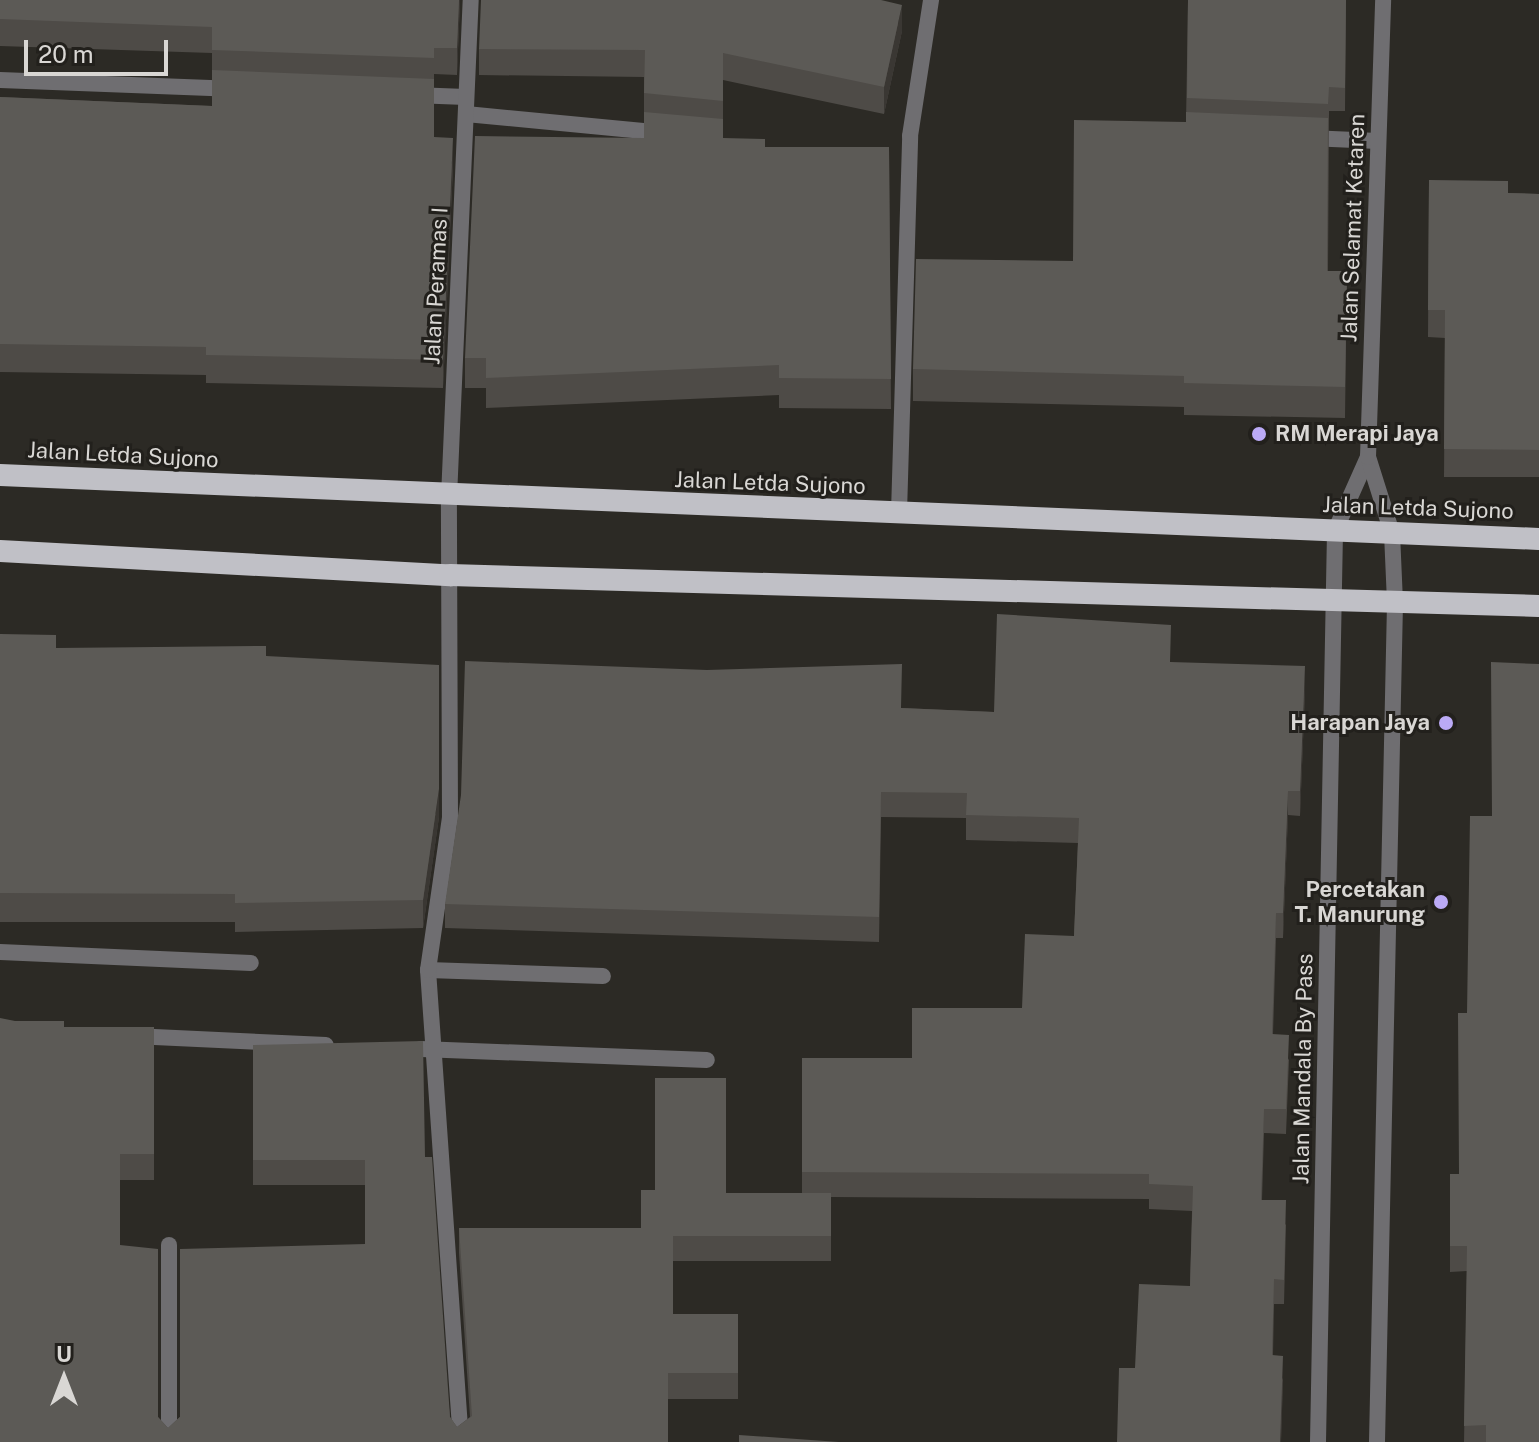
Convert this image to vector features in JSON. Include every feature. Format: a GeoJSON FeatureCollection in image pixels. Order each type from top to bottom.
{"type":"FeatureCollection","features":[{"type":"Feature","properties":{"kind":"highway","name":"Jalan Letda Sujono"},"geometry":{"type":"LineString","coordinates":[[0,475],[449,497],[1539,539]]}},
{"type":"Feature","properties":{"kind":"highway"},"geometry":{"type":"LineString","coordinates":[[0,551],[450,575],[1539,606]]}},
{"type":"Feature","properties":{"kind":"street","name":"Jalan Peramas I"},"geometry":{"type":"LineString","coordinates":[[461,1442],[429,1049],[428,970],[450,818],[449,497],[471,0]]}},
{"type":"Feature","properties":{"kind":"street"},"geometry":{"type":"LineString","coordinates":[[899,513],[910,136],[931,0]]}},
{"type":"Feature","properties":{"kind":"street","name":"Jalan Selamat Ketaren"},"geometry":{"type":"LineString","coordinates":[[1383,0],[1368,457],[1392,533],[1395,602]]}},
{"type":"Feature","properties":{"kind":"street"},"geometry":{"type":"LineString","coordinates":[[0,80],[248,89]]}},
{"type":"Feature","properties":{"kind":"street"},"geometry":{"type":"LineString","coordinates":[[387,94],[685,135]]}},
{"type":"Feature","properties":{"kind":"street"},"geometry":{"type":"LineString","coordinates":[[1284,137],[1378,141]]}},
{"type":"Feature","properties":{"kind":"street","name":"Jalan Selamat Ketaren"},"geometry":{"type":"LineString","coordinates":[[1333,601],[1335,531],[1368,457]]}},
{"type":"Feature","properties":{"kind":"street","name":"Jalan Mandala By Pass"},"geometry":{"type":"LineString","coordinates":[[1318,1442],[1333,601]]}},
{"type":"Feature","properties":{"kind":"street"},"geometry":{"type":"LineString","coordinates":[[1377,1442],[1395,602]]}},
{"type":"Feature","properties":{"kind":"street"},"geometry":{"type":"LineString","coordinates":[[0,952],[251,963]]}},
{"type":"Feature","properties":{"kind":"street"},"geometry":{"type":"LineString","coordinates":[[428,970],[603,976]]}},
{"type":"Feature","properties":{"kind":"street"},"geometry":{"type":"LineString","coordinates":[[106,1035],[352,1046]]}},
{"type":"Feature","properties":{"kind":"street"},"geometry":{"type":"LineString","coordinates":[[398,1048],[707,1060]]}},
{"type":"Feature","properties":{"kind":"street"},"geometry":{"type":"LineString","coordinates":[[169,1245],[169,1442]]}},
{"type":"Feature","properties":{"kind":"building"},"geometry":{"type":"Polygon","coordinates":[[[0,0],[459,0],[457,48],[434,48],[434,58],[212,50],[212,27],[0,19],[0,0]]]}},
{"type":"Feature","properties":{"kind":"building"},"geometry":{"type":"Polygon","coordinates":[[[481,0],[881,0],[902,5],[884,87],[723,53],[723,101],[644,93],[645,50],[479,49],[481,0]]]}},
{"type":"Feature","properties":{"kind":"building"},"geometry":{"type":"Polygon","coordinates":[[[1188,0],[1346,0],[1345,88],[1329,87],[1328,104],[1187,98],[1188,0]]]}},
{"type":"Feature","properties":{"kind":"building"},"geometry":{"type":"Polygon","coordinates":[[[212,70],[434,79],[434,137],[453,138],[443,360],[206,355],[206,347],[0,344],[0,97],[212,106],[212,70]]]}},
{"type":"Feature","properties":{"kind":"building"},"geometry":{"type":"Polygon","coordinates":[[[644,112],[723,119],[723,138],[765,139],[765,147],[889,147],[891,379],[779,378],[779,365],[486,378],[486,358],[465,358],[475,136],[644,138],[644,112]]]}},
{"type":"Feature","properties":{"kind":"building"},"geometry":{"type":"Polygon","coordinates":[[[1186,112],[1328,118],[1327,271],[1347,271],[1345,387],[1184,383],[1184,376],[913,369],[916,259],[1073,261],[1074,120],[1186,122],[1186,112]]]}},
{"type":"Feature","properties":{"kind":"building"},"geometry":{"type":"Polygon","coordinates":[[[1429,180],[1508,181],[1508,193],[1539,194],[1539,450],[1444,449],[1445,310],[1428,310],[1429,180]]]}},
{"type":"Feature","properties":{"kind":"building"},"geometry":{"type":"Polygon","coordinates":[[[997,614],[1171,625],[1170,662],[1305,666],[1300,791],[1288,791],[1283,913],[1276,913],[1272,1034],[1289,1035],[1286,1109],[1264,1109],[1261,1200],[1286,1200],[1284,1280],[1274,1279],[1272,1355],[1283,1356],[1280,1442],[1117,1442],[1119,1368],[1135,1368],[1139,1284],[1190,1286],[1193,1186],[1149,1184],[1149,1174],[802,1172],[802,1058],[912,1058],[912,1008],[1022,1008],[1025,934],[1074,936],[1079,818],[966,815],[967,793],[881,792],[879,917],[445,904],[461,795],[465,661],[707,670],[902,664],[901,708],[994,712],[997,614]]]}},
{"type":"Feature","properties":{"kind":"building"},"geometry":{"type":"Polygon","coordinates":[[[0,634],[56,635],[56,648],[266,646],[266,656],[439,665],[439,789],[423,900],[235,903],[235,894],[0,893],[0,634]]]}},
{"type":"Feature","properties":{"kind":"building"},"geometry":{"type":"Polygon","coordinates":[[[1491,662],[1539,664],[1539,1442],[1486,1442],[1486,1425],[1464,1426],[1467,1246],[1450,1246],[1450,1174],[1459,1174],[1458,1013],[1467,1013],[1470,816],[1492,816],[1491,662]]]}},
{"type":"Feature","properties":{"kind":"building"},"geometry":{"type":"Polygon","coordinates":[[[0,1018],[64,1021],[64,1027],[154,1027],[154,1154],[120,1154],[120,1245],[158,1249],[158,1417],[168,1428],[180,1417],[180,1249],[365,1244],[365,1160],[253,1160],[253,1045],[423,1041],[425,1157],[432,1157],[450,1417],[457,1427],[472,1416],[459,1228],[641,1228],[641,1190],[655,1190],[655,1078],[726,1078],[726,1193],[831,1193],[831,1236],[673,1236],[673,1314],[738,1314],[738,1373],[668,1373],[668,1442],[0,1442],[0,1018]]]}},
{"type":"Feature","properties":{"kind":"building"},"geometry":{"type":"Polygon","coordinates":[[[739,1435],[839,1442],[739,1442],[739,1435]]]}},
{"type":"Feature","properties":{"kind":"place","name":"RM Merapi Jaya"},"geometry":{"type":"Point","coordinates":[1259,434]}},
{"type":"Feature","properties":{"kind":"place","name":"Harapan Jaya"},"geometry":{"type":"Point","coordinates":[1446,723]}},
{"type":"Feature","properties":{"kind":"place","name":"Percetakan T. Manurung"},"geometry":{"type":"Point","coordinates":[1441,902]}}]}
